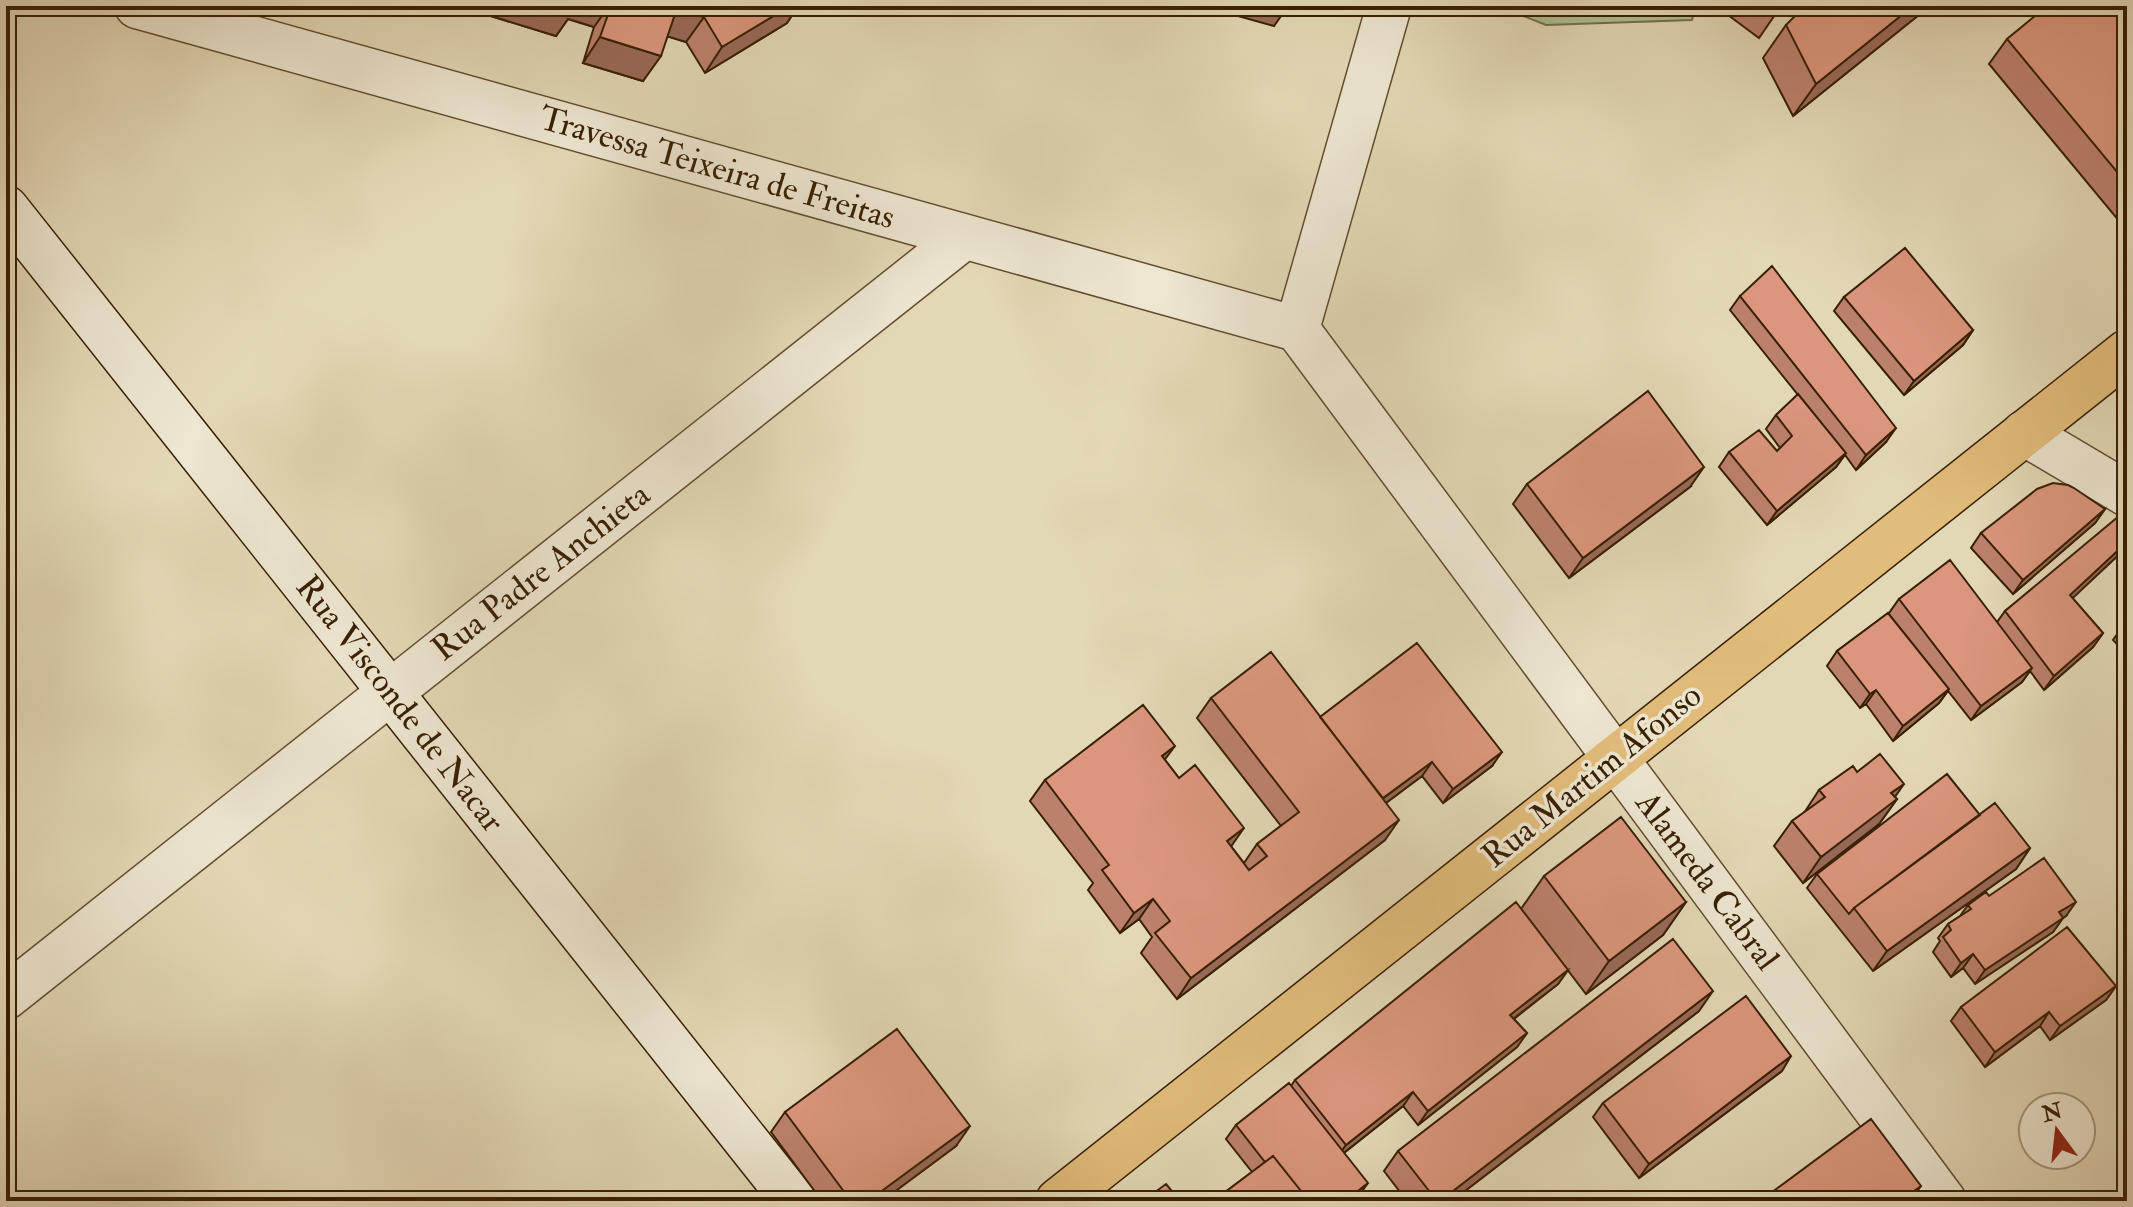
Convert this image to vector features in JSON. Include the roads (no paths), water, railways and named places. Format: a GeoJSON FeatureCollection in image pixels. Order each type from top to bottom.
{"type":"FeatureCollection","features":[{"type":"Feature","properties":{"kind":"main road","name":"Rua Martim Afonso"},"geometry":{"type":"LineString","coordinates":[[1058,1201],[2127,352]]}},
{"type":"Feature","properties":{"kind":"street","name":"Travessa Teixeira de Freitas"},"geometry":{"type":"LineString","coordinates":[[137,6],[1297,329]]}},
{"type":"Feature","properties":{"kind":"street"},"geometry":{"type":"LineString","coordinates":[[1297,329],[1389,6]]}},
{"type":"Feature","properties":{"kind":"street","name":"Rua Visconde de Nacar"},"geometry":{"type":"LineString","coordinates":[[6,208],[794,1201]]}},
{"type":"Feature","properties":{"kind":"street","name":"Rua Padre Anchieta"},"geometry":{"type":"LineString","coordinates":[[6,997],[964,237]]}},
{"type":"Feature","properties":{"kind":"street","name":"Alameda Cabral"},"geometry":{"type":"LineString","coordinates":[[1297,329],[1944,1201]]}},
{"type":"Feature","properties":{"kind":"street"},"geometry":{"type":"LineString","coordinates":[[2024,433],[2127,494]]}}]}
